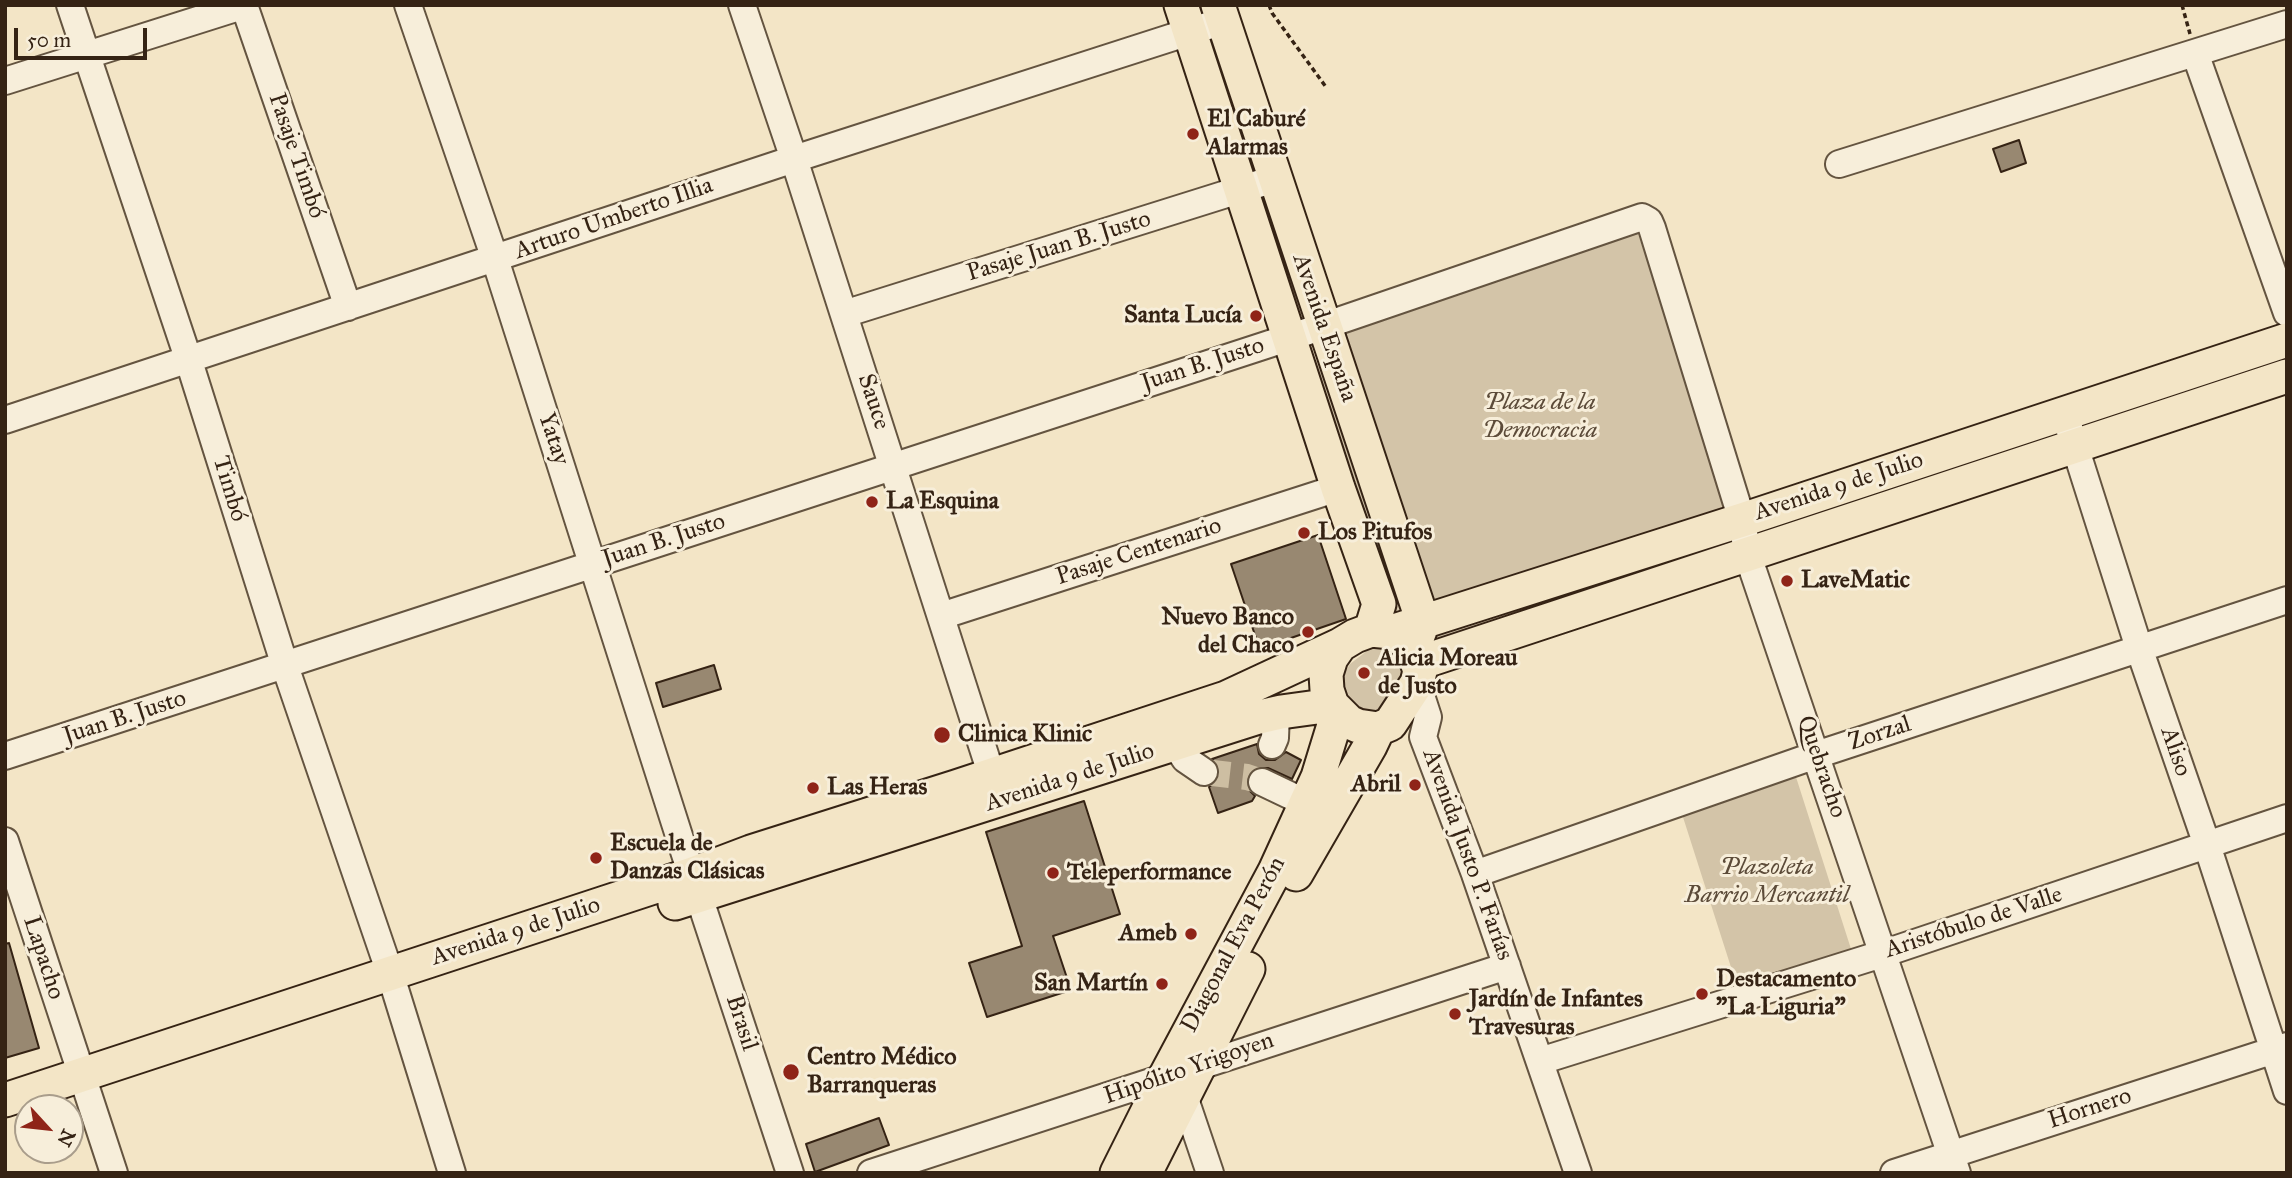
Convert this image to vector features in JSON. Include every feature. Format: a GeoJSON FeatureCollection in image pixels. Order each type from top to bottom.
{"type":"FeatureCollection","features":[{"type":"Feature","properties":{"kind":"main road","name":"Avenida España"},"geometry":{"type":"LineString","coordinates":[[1220,13],[1323,325],[1406,647]]}},
{"type":"Feature","properties":{"kind":"main road","name":"Avenida España"},"geometry":{"type":"LineString","coordinates":[[1185,18],[1338,488],[1379,604],[1406,647]]}},
{"type":"Feature","properties":{"kind":"main road","name":"Avenida 9 de Julio"},"geometry":{"type":"LineString","coordinates":[[1406,647],[1742,520],[2287,340]]}},
{"type":"Feature","properties":{"kind":"main road","name":"Avenida 9 de Julio"},"geometry":{"type":"LineString","coordinates":[[1406,647],[1747,553],[2287,376]]}},
{"type":"Feature","properties":{"kind":"main road"},"geometry":{"type":"LineString","coordinates":[[1355,636],[1406,647],[1384,727],[1358,726],[1335,709],[1327,690],[1326,674],[1331,658],[1340,645],[1355,636]]}},
{"type":"Feature","properties":{"kind":"main road","name":"Avenida 9 de Julio"},"geometry":{"type":"LineString","coordinates":[[996,787],[1226,698],[1340,645]]}},
{"type":"Feature","properties":{"kind":"main road","name":"Avenida 9 de Julio"},"geometry":{"type":"LineString","coordinates":[[5,1100],[84,1085],[696,885],[751,852],[956,788],[996,787],[1174,744],[1276,713],[1335,709]]}},
{"type":"Feature","properties":{"kind":"main road","name":"Diagonal Eva Perón"},"geometry":{"type":"LineString","coordinates":[[1145,1173],[1174,1088],[1318,777],[1335,709]]}},
{"type":"Feature","properties":{"kind":"main road","name":"Diagonal Eva Perón"},"geometry":{"type":"LineString","coordinates":[[1117,1173],[1174,1088],[1200,1065],[1296,873],[1339,797],[1384,727]]}},
{"type":"Feature","properties":{"kind":"main road","name":"Avenida 9 de Julio"},"geometry":{"type":"LineString","coordinates":[[71,1094],[84,1085]]}},
{"type":"Feature","properties":{"kind":"street","name":"Timbó"},"geometry":{"type":"LineString","coordinates":[[70,5],[188,358],[285,666],[393,983],[452,1173]]}},
{"type":"Feature","properties":{"kind":"street"},"geometry":{"type":"LineString","coordinates":[[5,81],[245,5]]}},
{"type":"Feature","properties":{"kind":"street","name":"Pasaje Timbó"},"geometry":{"type":"LineString","coordinates":[[245,5],[348,307]]}},
{"type":"Feature","properties":{"kind":"street","name":"Yatay"},"geometry":{"type":"LineString","coordinates":[[408,5],[495,259],[696,885]]}},
{"type":"Feature","properties":{"kind":"street","name":"Sauce"},"geometry":{"type":"LineString","coordinates":[[742,5],[845,314],[996,787]]}},
{"type":"Feature","properties":{"kind":"street","name":"Arturo Umberto Illia"},"geometry":{"type":"LineString","coordinates":[[5,420],[794,159],[1185,18],[1220,13]]}},
{"type":"Feature","properties":{"kind":"street"},"geometry":{"type":"LineString","coordinates":[[1839,164],[2287,23]]}},
{"type":"Feature","properties":{"kind":"street"},"geometry":{"type":"LineString","coordinates":[[2195,53],[2287,313]]}},
{"type":"Feature","properties":{"kind":"street","name":"Pasaje Juan B. Justo"},"geometry":{"type":"LineString","coordinates":[[845,314],[1274,179]]}},
{"type":"Feature","properties":{"kind":"street","name":"Juan B. Justo"},"geometry":{"type":"LineString","coordinates":[[5,756],[1289,337],[1642,217],[1649,221],[1652,228],[1742,520]]}},
{"type":"Feature","properties":{"kind":"street","name":"Aliso"},"geometry":{"type":"LineString","coordinates":[[2064,412],[2139,648],[2280,1048],[2287,1091]]}},
{"type":"Feature","properties":{"kind":"street","name":"Pasaje Centenario"},"geometry":{"type":"LineString","coordinates":[[941,616],[1338,488]]}},
{"type":"Feature","properties":{"kind":"street","name":"Quebracho"},"geometry":{"type":"LineString","coordinates":[[1742,520],[1747,553],[1885,953],[1954,1163]]}},
{"type":"Feature","properties":{"kind":"street","name":"Zorzal"},"geometry":{"type":"LineString","coordinates":[[1475,874],[1816,755],[2287,600]]}},
{"type":"Feature","properties":{"kind":"street","name":"Avenida Justo P. Farías"},"geometry":{"type":"LineString","coordinates":[[1406,647],[1428,717],[1423,737],[1475,874],[1578,1173]]}},
{"type":"Feature","properties":{"kind":"street"},"geometry":{"type":"LineString","coordinates":[[1272,745],[1275,738],[1276,713]]}},
{"type":"Feature","properties":{"kind":"street","name":"Avenida Justo P. Farías"},"geometry":{"type":"LineString","coordinates":[[1384,727],[1423,737]]}},
{"type":"Feature","properties":{"kind":"street"},"geometry":{"type":"LineString","coordinates":[[1174,744],[1185,759],[1204,772]]}},
{"type":"Feature","properties":{"kind":"street"},"geometry":{"type":"LineString","coordinates":[[1262,782],[1306,803]]}},
{"type":"Feature","properties":{"kind":"street","name":"Aristóbulo de Valle"},"geometry":{"type":"LineString","coordinates":[[1540,1061],[1885,953],[2287,818]]}},
{"type":"Feature","properties":{"kind":"street","name":"Lapacho"},"geometry":{"type":"LineString","coordinates":[[5,841],[114,1173]]}},
{"type":"Feature","properties":{"kind":"street","name":"Brasil"},"geometry":{"type":"LineString","coordinates":[[696,885],[790,1173]]}},
{"type":"Feature","properties":{"kind":"street","name":"Hipólito Yrigoyen"},"geometry":{"type":"LineString","coordinates":[[1200,1065],[1507,966]]}},
{"type":"Feature","properties":{"kind":"street","name":"Hornero"},"geometry":{"type":"LineString","coordinates":[[1894,1173],[1954,1163],[2280,1048]]}},
{"type":"Feature","properties":{"kind":"street"},"geometry":{"type":"LineString","coordinates":[[1174,1088],[1210,1173]]}},
{"type":"Feature","properties":{"kind":"street","name":"Hipólito Yrigoyen"},"geometry":{"type":"LineString","coordinates":[[871,1173],[1174,1088]]}},
{"type":"Feature","properties":{"kind":"path"},"geometry":{"type":"LineString","coordinates":[[1269,5],[1272,13],[1326,87]]}},
{"type":"Feature","properties":{"kind":"path"},"geometry":{"type":"LineString","coordinates":[[2182,5],[2195,53]]}},
{"type":"Feature","properties":{"kind":"green space"},"geometry":{"type":"Polygon","coordinates":[[[1224,54],[1261,167],[1248,172],[1210,58],[1224,54]]]}},
{"type":"Feature","properties":{"kind":"green space"},"geometry":{"type":"Polygon","coordinates":[[[1274,199],[1311,313],[1298,317],[1260,204],[1274,199]]]}},
{"type":"Feature","properties":{"kind":"green space","name":"Plaza de la Democracia"},"geometry":{"type":"Polygon","coordinates":[[[1627,228],[1638,234],[1726,489],[1720,514],[1447,604],[1420,592],[1336,330],[1627,228]]]}},
{"type":"Feature","properties":{"kind":"green space"},"geometry":{"type":"Polygon","coordinates":[[[1327,357],[1406,608],[1394,612],[1314,361],[1327,357]]]}},
{"type":"Feature","properties":{"kind":"green space"},"geometry":{"type":"Polygon","coordinates":[[[1720,543],[1723,554],[1430,645],[1428,634],[1720,543]]]}},
{"type":"Feature","properties":{"kind":"green space"},"geometry":{"type":"Polygon","coordinates":[[[1386,644],[1400,655],[1403,672],[1382,708],[1372,716],[1360,719],[1338,684],[1350,664],[1372,647],[1386,644]]]}},
{"type":"Feature","properties":{"kind":"green space","name":"Plazoleta Barrio Mercantil"},"geometry":{"type":"Polygon","coordinates":[[[1796,777],[1851,949],[1737,986],[1682,814],[1796,777]]]}},
{"type":"Feature","properties":{"kind":"building"},"geometry":{"type":"Polygon","coordinates":[[[2019,140],[2026,163],[2001,172],[1993,149],[2019,140]]]}},
{"type":"Feature","properties":{"kind":"building"},"geometry":{"type":"Polygon","coordinates":[[[1318,535],[1346,619],[1288,639],[1291,647],[1275,654],[1271,643],[1259,647],[1231,564],[1318,535]]]}},
{"type":"Feature","properties":{"kind":"building"},"geometry":{"type":"Polygon","coordinates":[[[714,665],[721,689],[663,707],[656,683],[714,665]]]}},
{"type":"Feature","properties":{"kind":"building"},"geometry":{"type":"Polygon","coordinates":[[[1257,744],[1259,754],[1266,760],[1275,760],[1286,752],[1301,760],[1292,779],[1268,768],[1254,769],[1248,775],[1246,783],[1255,796],[1252,801],[1218,813],[1209,787],[1217,781],[1220,774],[1212,759],[1257,744]]]}},
{"type":"Feature","properties":{"kind":"building","name":"Teleperformance"},"geometry":{"type":"Polygon","coordinates":[[[1084,801],[1120,914],[1053,936],[1071,990],[987,1017],[969,963],[1022,946],[986,832],[1084,801]]]}},
{"type":"Feature","properties":{"kind":"building"},"geometry":{"type":"Polygon","coordinates":[[[9,943],[39,1048],[5,1058],[5,944],[9,943]]]}},
{"type":"Feature","properties":{"kind":"building"},"geometry":{"type":"Polygon","coordinates":[[[879,1118],[889,1145],[815,1172],[806,1144],[879,1118]]]}},
{"type":"Feature","properties":{"kind":"tunnel"},"geometry":{"type":"LineString","coordinates":[[1204,772],[1247,777],[1262,782]]}},
{"type":"Feature","properties":{"kind":"place","name":"El Caburé Alarmas"},"geometry":{"type":"Point","coordinates":[1193,134]}},
{"type":"Feature","properties":{"kind":"place","name":"Santa Lucía"},"geometry":{"type":"Point","coordinates":[1256,316]}},
{"type":"Feature","properties":{"kind":"place","name":"La Esquina"},"geometry":{"type":"Point","coordinates":[872,502]}},
{"type":"Feature","properties":{"kind":"place","name":"Los Pitufos"},"geometry":{"type":"Point","coordinates":[1304,533]}},
{"type":"Feature","properties":{"kind":"place","name":"LaveMatic"},"geometry":{"type":"Point","coordinates":[1787,581]}},
{"type":"Feature","properties":{"kind":"place","name":"Nuevo Banco del Chaco"},"geometry":{"type":"Point","coordinates":[1308,632]}},
{"type":"Feature","properties":{"kind":"place","name":"Alicia Moreau de Justo"},"geometry":{"type":"Point","coordinates":[1364,673]}},
{"type":"Feature","properties":{"kind":"place","name":"Clinica Klinic"},"geometry":{"type":"Point","coordinates":[942,735]}},
{"type":"Feature","properties":{"kind":"place","name":"Abril"},"geometry":{"type":"Point","coordinates":[1415,785]}},
{"type":"Feature","properties":{"kind":"place","name":"Las Heras"},"geometry":{"type":"Point","coordinates":[813,788]}},
{"type":"Feature","properties":{"kind":"place","name":"Escuela de Danzas Clásicas"},"geometry":{"type":"Point","coordinates":[596,858]}},
{"type":"Feature","properties":{"kind":"place","name":"Teleperformance"},"geometry":{"type":"Point","coordinates":[1053,873]}},
{"type":"Feature","properties":{"kind":"place","name":"Ameb"},"geometry":{"type":"Point","coordinates":[1191,934]}},
{"type":"Feature","properties":{"kind":"place","name":"San Martín"},"geometry":{"type":"Point","coordinates":[1162,984]}},
{"type":"Feature","properties":{"kind":"place","name":"Destacamento \"La Liguria\""},"geometry":{"type":"Point","coordinates":[1702,994]}},
{"type":"Feature","properties":{"kind":"place","name":"Jardín de Infantes Travesuras"},"geometry":{"type":"Point","coordinates":[1455,1014]}},
{"type":"Feature","properties":{"kind":"place","name":"Centro Médico Barranqueras"},"geometry":{"type":"Point","coordinates":[791,1072]}}]}
